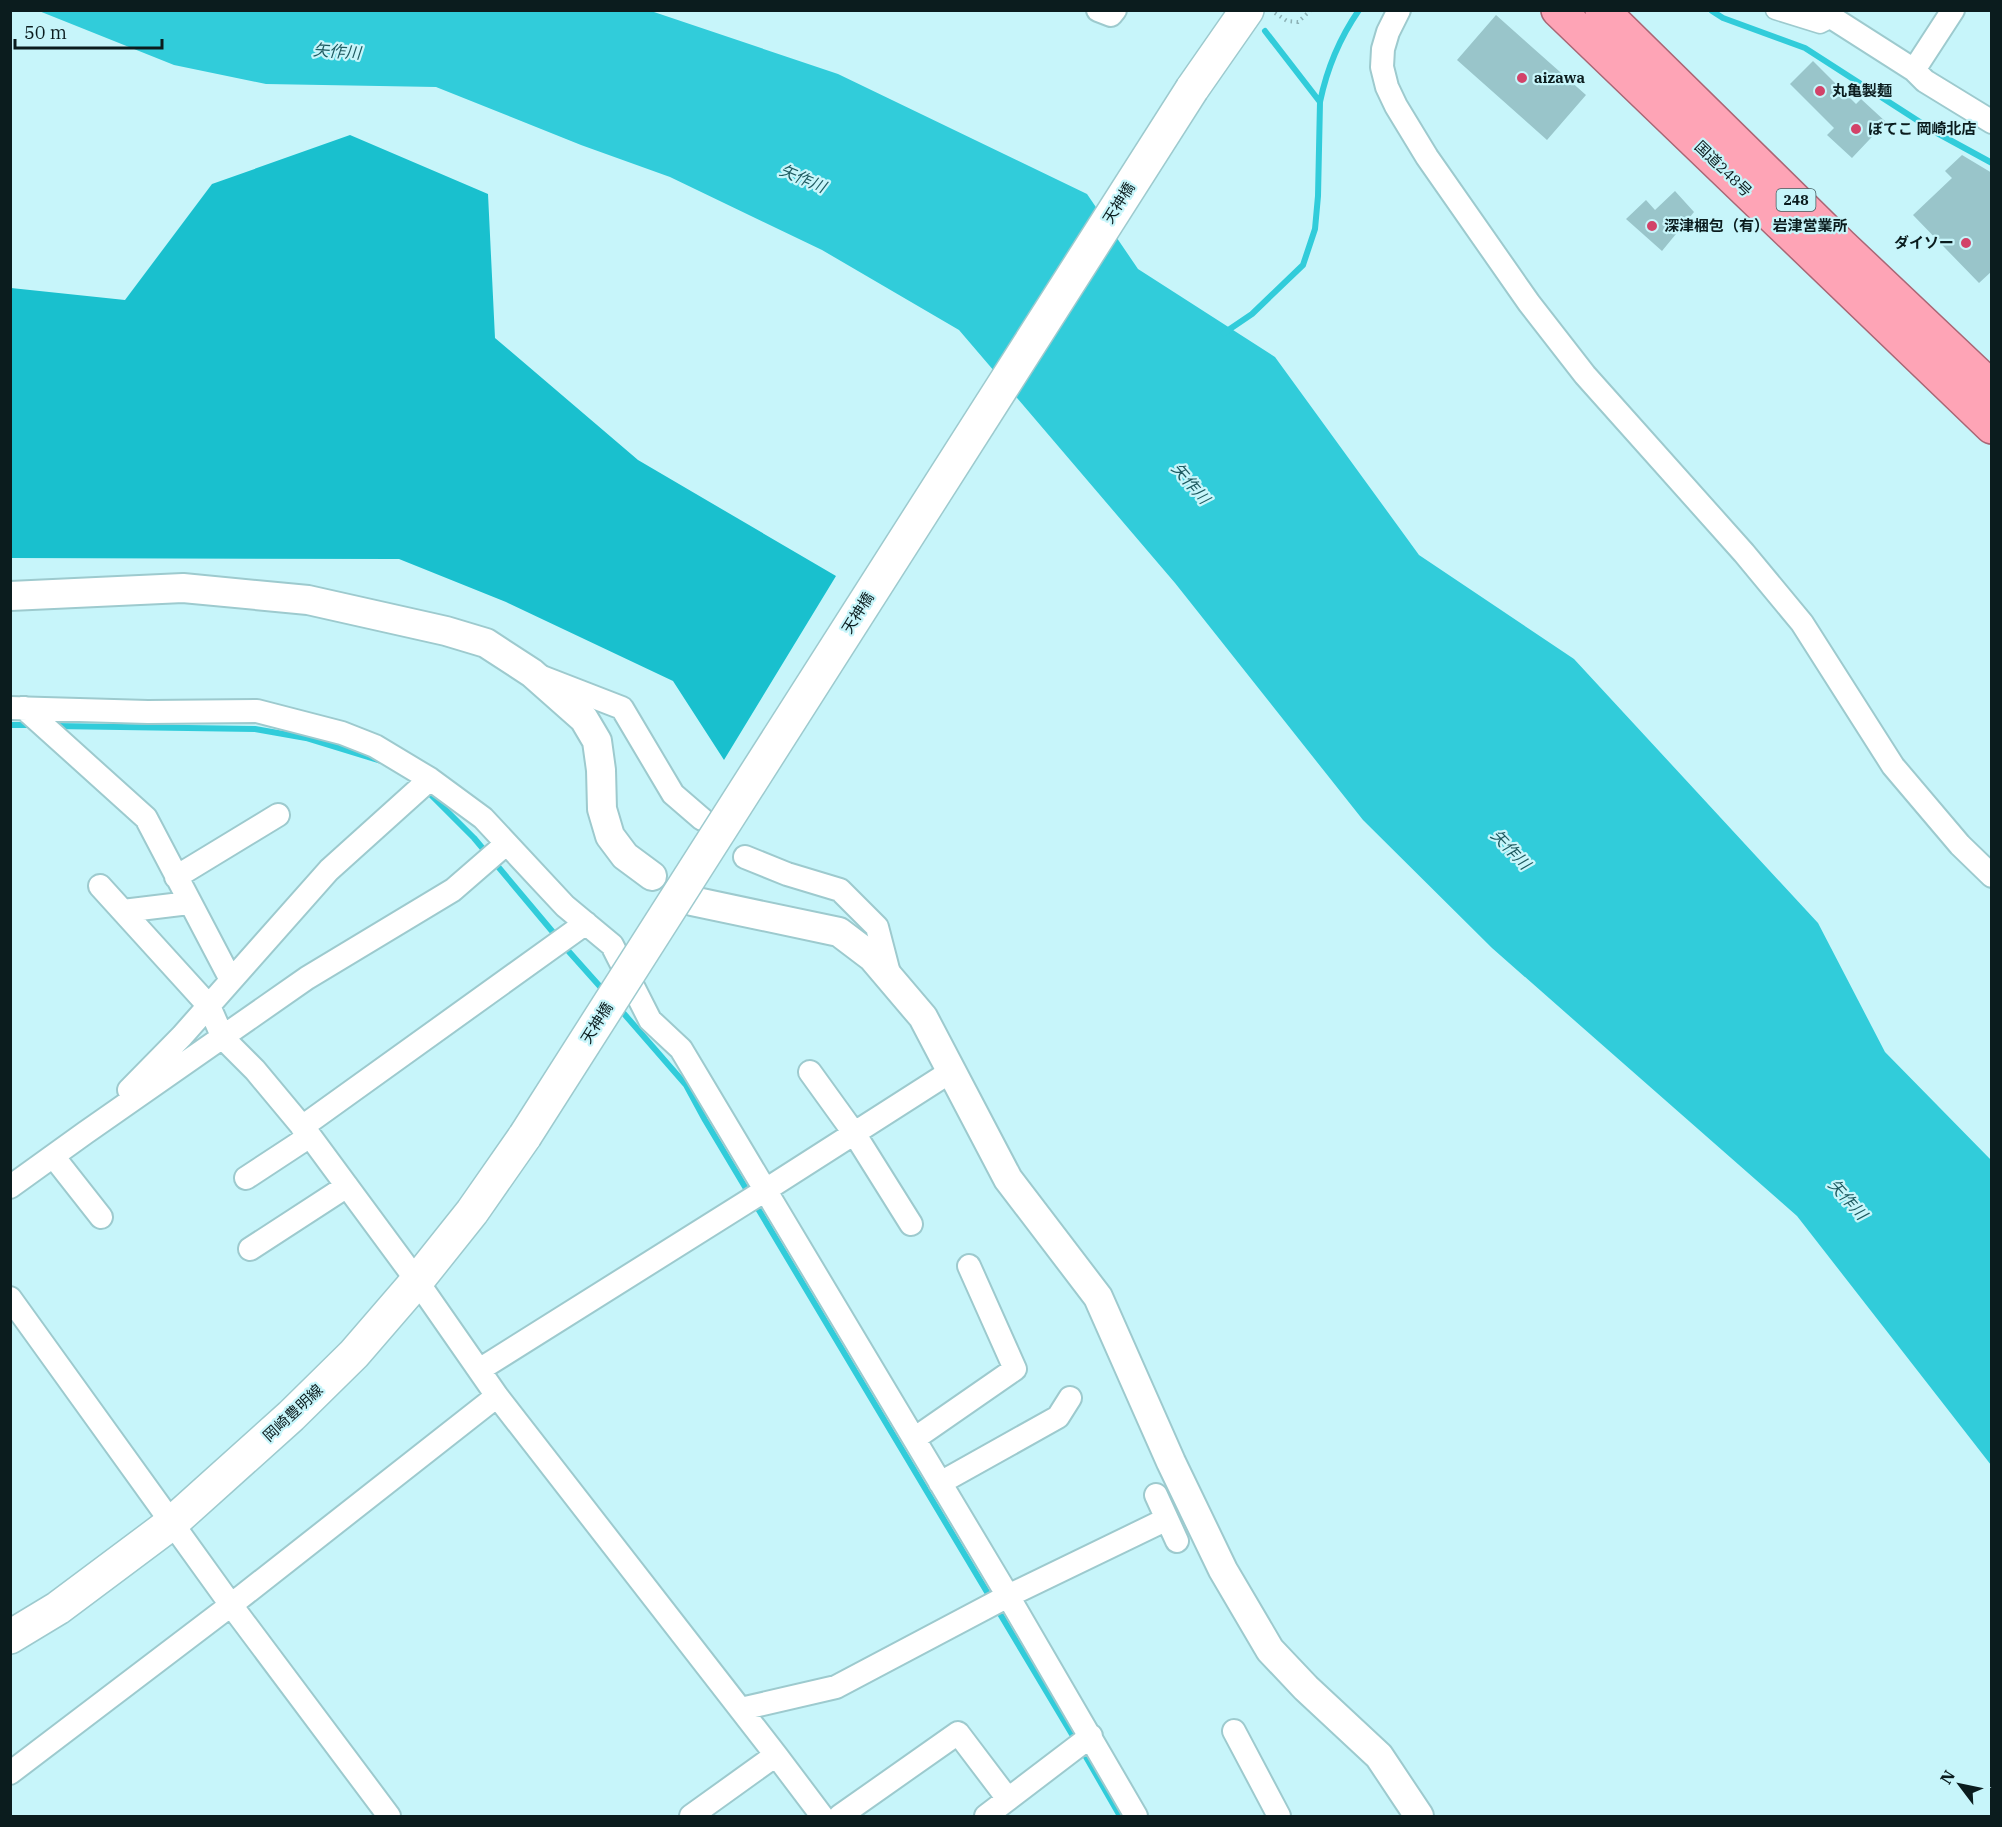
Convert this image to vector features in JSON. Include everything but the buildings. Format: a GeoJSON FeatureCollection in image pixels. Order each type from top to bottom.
{"type":"FeatureCollection","features":[{"type":"Feature","properties":{"kind":"highway","name":"国道248号"},"geometry":{"type":"LineString","coordinates":[[1558,10],[1992,427]]}},
{"type":"Feature","properties":{"kind":"highway","name":"国道248号"},"geometry":{"type":"LineString","coordinates":[[1602,10],[1841,245],[1992,388]]}},
{"type":"Feature","properties":{"kind":"main road","name":"天神橋"},"geometry":{"type":"LineString","coordinates":[[525,1136],[1192,89],[1261,12]]}},
{"type":"Feature","properties":{"kind":"main road","name":"岡崎豊明線"},"geometry":{"type":"LineString","coordinates":[[10,1637],[58,1608],[172,1522],[291,1416],[354,1354],[417,1281],[472,1212],[525,1136]]}},
{"type":"Feature","properties":{"kind":"street"},"geometry":{"type":"LineString","coordinates":[[1098,10],[1111,15],[1115,10]]}},
{"type":"Feature","properties":{"kind":"street"},"geometry":{"type":"LineString","coordinates":[[1399,10],[1388,32],[1383,49],[1382,67],[1387,87],[1396,106],[1427,157],[1529,303],[1585,375],[1744,553],[1802,623],[1893,766],[1960,845],[1992,876]]}},
{"type":"Feature","properties":{"kind":"street"},"geometry":{"type":"LineString","coordinates":[[1775,10],[1820,24],[1826,14],[1914,70],[1925,81],[1992,122]]}},
{"type":"Feature","properties":{"kind":"street"},"geometry":{"type":"LineString","coordinates":[[1914,70],[1953,10]]}},
{"type":"Feature","properties":{"kind":"street"},"geometry":{"type":"LineString","coordinates":[[10,596],[183,588],[308,600],[446,631],[486,643],[532,673],[584,719],[597,741],[601,770],[602,808],[610,836],[625,856],[652,876]]}},
{"type":"Feature","properties":{"kind":"street"},"geometry":{"type":"LineString","coordinates":[[532,673],[622,708],[673,794],[702,819]]}},
{"type":"Feature","properties":{"kind":"street"},"geometry":{"type":"LineString","coordinates":[[17,708],[148,712],[257,711],[292,719],[375,746],[430,779],[483,818],[565,906],[612,945],[650,1020],[681,1049],[1008,1596],[1136,1816]]}},
{"type":"Feature","properties":{"kind":"street"},"geometry":{"type":"LineString","coordinates":[[17,708],[146,818],[231,980]]}},
{"type":"Feature","properties":{"kind":"street"},"geometry":{"type":"LineString","coordinates":[[85,1133],[153,1066],[209,1006],[329,870],[430,779]]}},
{"type":"Feature","properties":{"kind":"street"},"geometry":{"type":"LineString","coordinates":[[176,877],[278,814]]}},
{"type":"Feature","properties":{"kind":"street"},"geometry":{"type":"LineString","coordinates":[[10,1187],[308,978],[453,890],[506,844]]}},
{"type":"Feature","properties":{"kind":"street"},"geometry":{"type":"LineString","coordinates":[[745,857],[787,874],[840,890],[877,927],[891,980]]}},
{"type":"Feature","properties":{"kind":"street"},"geometry":{"type":"LineString","coordinates":[[100,886],[209,1006],[223,1038],[255,1070],[306,1131],[417,1281],[497,1396],[822,1816]]}},
{"type":"Feature","properties":{"kind":"street"},"geometry":{"type":"LineString","coordinates":[[692,901],[839,932],[872,957],[923,1017],[1008,1179],[1098,1297],[1171,1462],[1223,1570],[1270,1650],[1306,1688],[1379,1756],[1407,1804],[1419,1816]]}},
{"type":"Feature","properties":{"kind":"street"},"geometry":{"type":"LineString","coordinates":[[123,911],[189,903]]}},
{"type":"Feature","properties":{"kind":"street"},"geometry":{"type":"LineString","coordinates":[[246,1178],[586,924]]}},
{"type":"Feature","properties":{"kind":"street"},"geometry":{"type":"LineString","coordinates":[[810,1072],[854,1134],[910,1224]]}},
{"type":"Feature","properties":{"kind":"street"},"geometry":{"type":"LineString","coordinates":[[479,1370],[951,1072]]}},
{"type":"Feature","properties":{"kind":"street"},"geometry":{"type":"LineString","coordinates":[[53,1156],[101,1217]]}},
{"type":"Feature","properties":{"kind":"street"},"geometry":{"type":"LineString","coordinates":[[250,1249],[347,1186]]}},
{"type":"Feature","properties":{"kind":"street"},"geometry":{"type":"LineString","coordinates":[[914,1439],[1015,1369],[969,1266]]}},
{"type":"Feature","properties":{"kind":"street"},"geometry":{"type":"LineString","coordinates":[[10,1298],[231,1605],[389,1816]]}},
{"type":"Feature","properties":{"kind":"street"},"geometry":{"type":"LineString","coordinates":[[10,1773],[231,1605],[497,1396]]}},
{"type":"Feature","properties":{"kind":"street"},"geometry":{"type":"LineString","coordinates":[[940,1483],[1058,1417],[1070,1398]]}},
{"type":"Feature","properties":{"kind":"street"},"geometry":{"type":"LineString","coordinates":[[1156,1495],[1178,1541]]}},
{"type":"Feature","properties":{"kind":"street"},"geometry":{"type":"LineString","coordinates":[[741,1709],[836,1687],[1008,1596],[1167,1519]]}},
{"type":"Feature","properties":{"kind":"street"},"geometry":{"type":"LineString","coordinates":[[1234,1731],[1279,1816]]}},
{"type":"Feature","properties":{"kind":"street"},"geometry":{"type":"LineString","coordinates":[[840,1816],[958,1733],[1008,1799]]}},
{"type":"Feature","properties":{"kind":"street"},"geometry":{"type":"LineString","coordinates":[[986,1816],[1091,1736]]}},
{"type":"Feature","properties":{"kind":"street"},"geometry":{"type":"LineString","coordinates":[[692,1816],[776,1755]]}},
{"type":"Feature","properties":{"kind":"path"},"geometry":{"type":"LineString","coordinates":[[1261,12],[1287,21],[1298,22],[1311,10]]}},
{"type":"Feature","properties":{"kind":"shaded area"},"geometry":{"type":"Polygon","coordinates":[[[350,135],[488,194],[495,338],[638,460],[836,576],[724,760],[673,681],[506,602],[399,559],[11,558],[11,288],[125,300],[212,184],[350,135]]]}},
{"type":"Feature","properties":{"kind":"water","name":"矢作川"},"geometry":{"type":"Polygon","coordinates":[[[39,11],[651,11],[838,74],[1087,194],[1138,269],[1275,357],[1419,555],[1574,659],[1818,923],[1885,1052],[1991,1160],[1991,1465],[1797,1216],[1492,948],[1363,820],[1175,583],[959,330],[822,250],[670,177],[581,145],[436,87],[266,84],[174,65],[39,11]]]}},
{"type":"Feature","properties":{"kind":"waterway"},"geometry":{"type":"LineString","coordinates":[[1320,102],[1335,54],[1359,10]]}},
{"type":"Feature","properties":{"kind":"waterway"},"geometry":{"type":"LineString","coordinates":[[1712,11],[1723,18],[1805,48],[1937,133],[1992,163]]}},
{"type":"Feature","properties":{"kind":"waterway"},"geometry":{"type":"LineString","coordinates":[[1224,333],[1252,314],[1303,265],[1315,229],[1320,102],[1265,31]]}},
{"type":"Feature","properties":{"kind":"waterway"},"geometry":{"type":"LineString","coordinates":[[10,725],[34,725]]}},
{"type":"Feature","properties":{"kind":"waterway"},"geometry":{"type":"LineString","coordinates":[[53,726],[255,729],[306,738],[381,761]]}},
{"type":"Feature","properties":{"kind":"waterway"},"geometry":{"type":"LineString","coordinates":[[424,788],[474,838],[557,937]]}},
{"type":"Feature","properties":{"kind":"waterway"},"geometry":{"type":"LineString","coordinates":[[563,945],[604,991]]}},
{"type":"Feature","properties":{"kind":"waterway"},"geometry":{"type":"LineString","coordinates":[[619,1008],[686,1085],[1076,1741]]}},
{"type":"Feature","properties":{"kind":"waterway"},"geometry":{"type":"LineString","coordinates":[[1082,1750],[1120,1816]]}},
{"type":"Feature","properties":{"kind":"place","name":"aizawa"},"geometry":{"type":"Point","coordinates":[1522,78]}},
{"type":"Feature","properties":{"kind":"place","name":"丸亀製麺"},"geometry":{"type":"Point","coordinates":[1820,91]}},
{"type":"Feature","properties":{"kind":"place","name":"ぼてこ 岡崎北店"},"geometry":{"type":"Point","coordinates":[1856,129]}},
{"type":"Feature","properties":{"kind":"place","name":"深津梱包（有） 岩津営業所"},"geometry":{"type":"Point","coordinates":[1652,226]}},
{"type":"Feature","properties":{"kind":"place","name":"ダイソー"},"geometry":{"type":"Point","coordinates":[1966,243]}}]}
